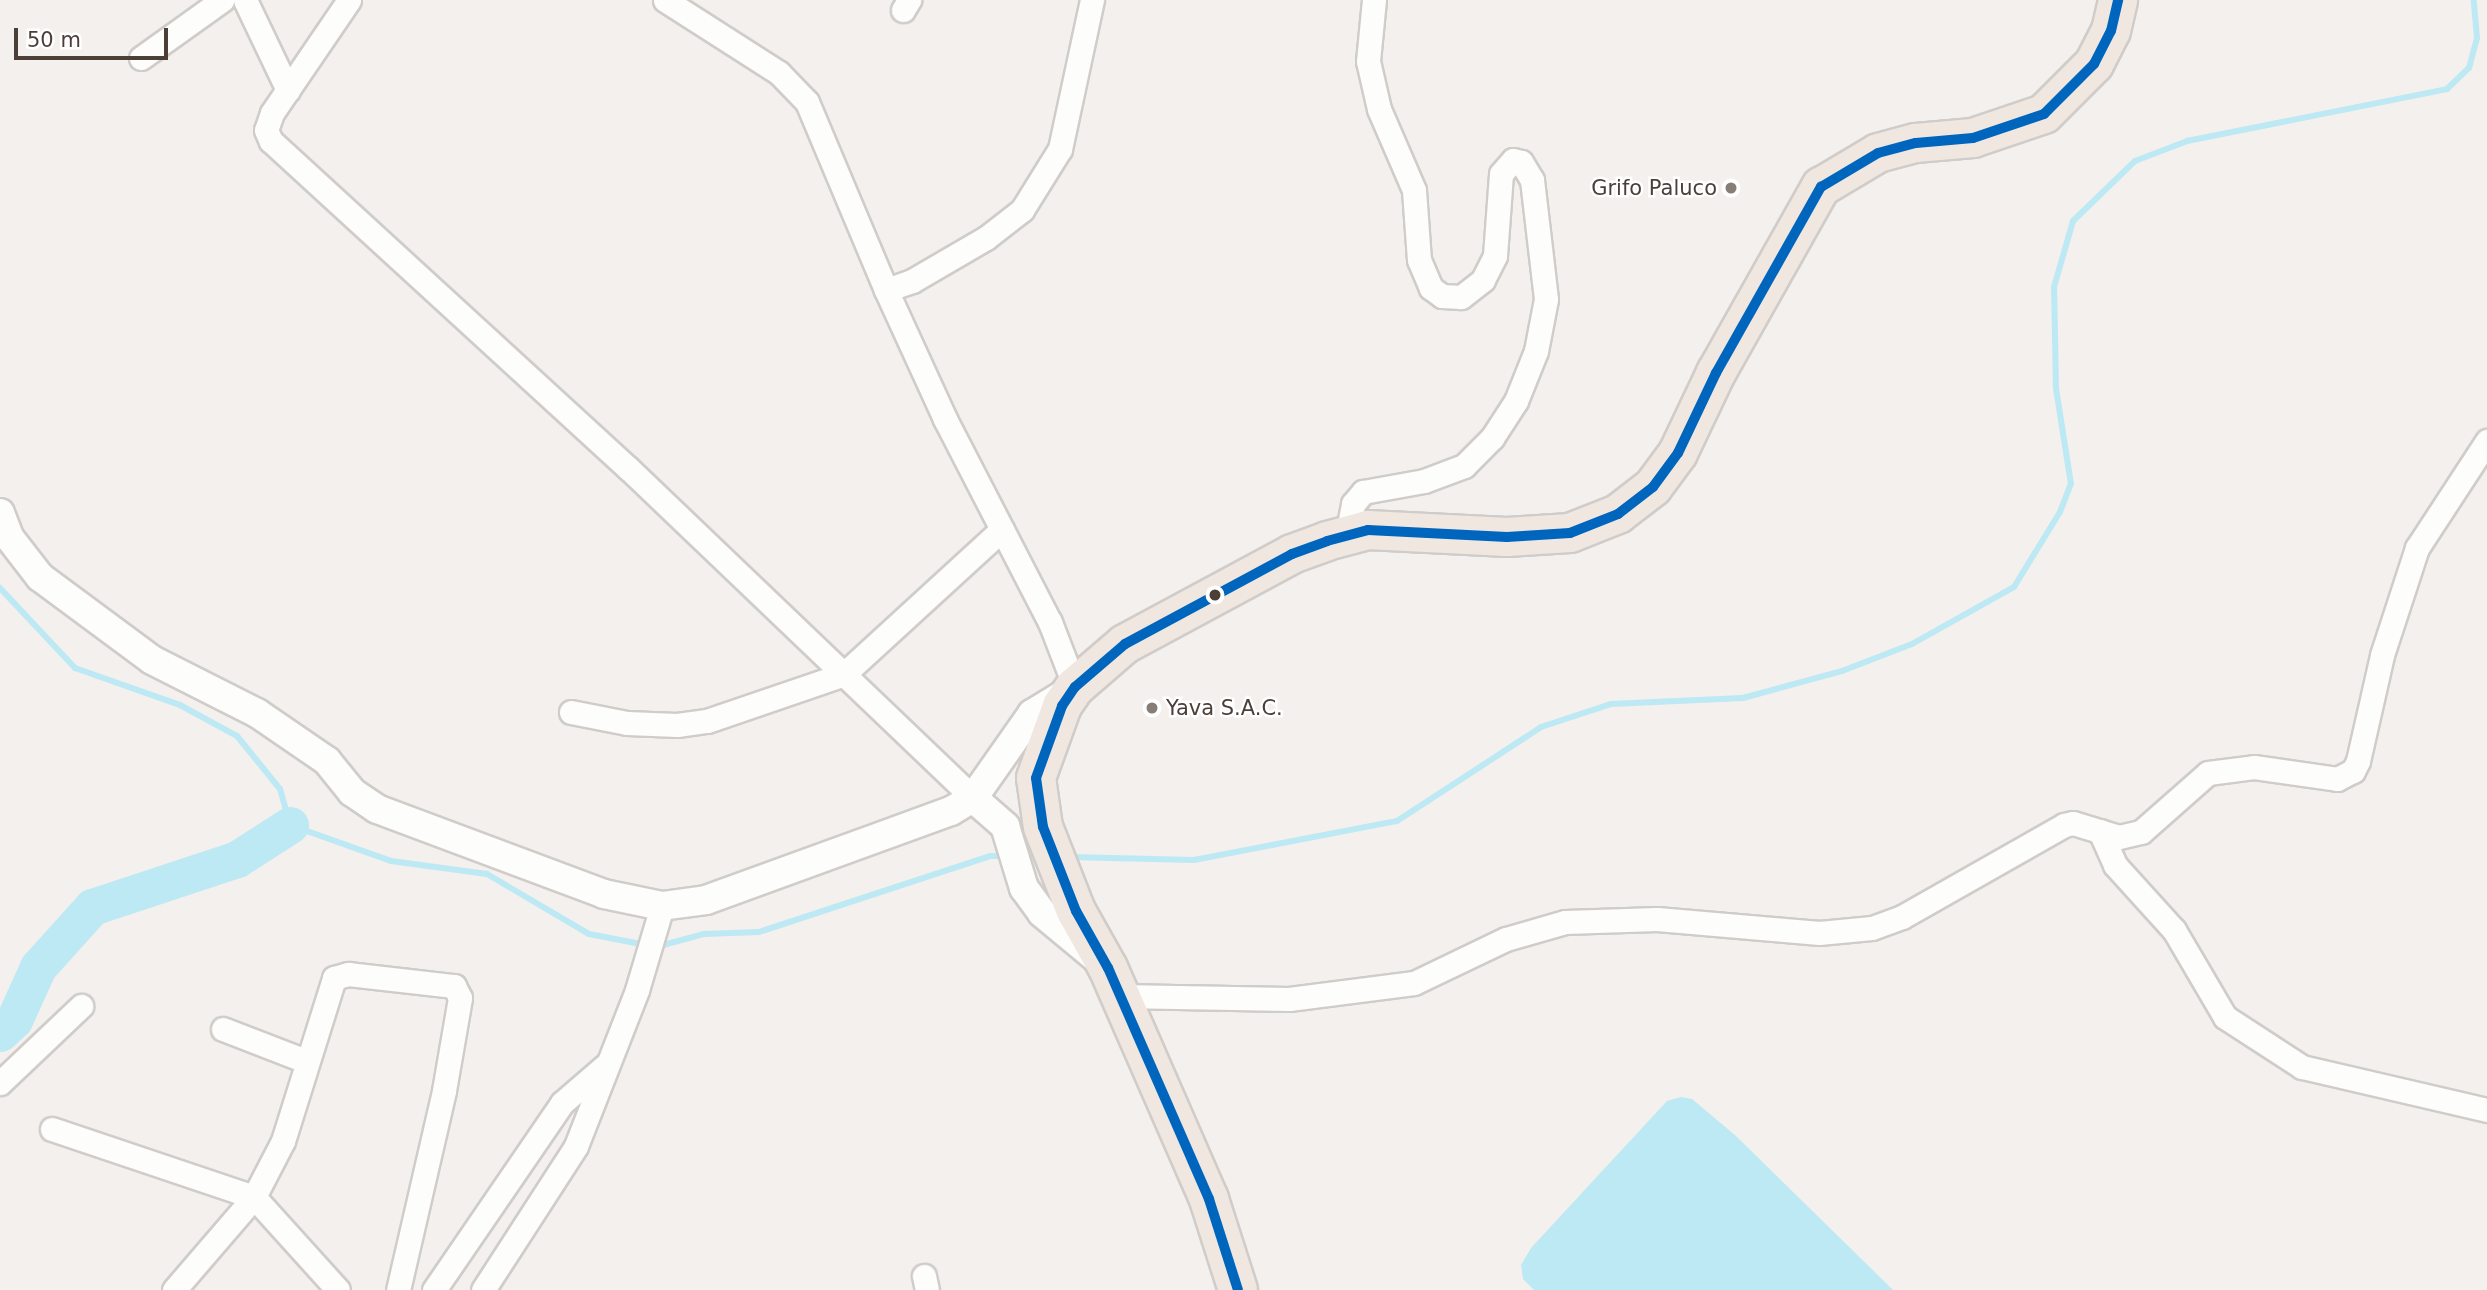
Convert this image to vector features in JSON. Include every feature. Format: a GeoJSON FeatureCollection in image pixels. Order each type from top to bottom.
{"type":"FeatureCollection","features":[{"type":"Feature","properties":{"kind":"highway"},"geometry":{"type":"LineString","coordinates":[[1238,1290],[1209,1199],[1114,982],[1076,911],[1043,827],[1036,778],[1050,729],[1075,687],[1125,644],[1293,554],[1347,535],[1368,530],[1507,537],[1570,533],[1618,514],[1653,487],[1678,453],[1716,373],[1821,187],[1878,153],[1916,143],[1973,138],[2044,114],[2094,64],[2111,31],[2118,0]]}},
{"type":"Feature","properties":{"kind":"street"},"geometry":{"type":"LineString","coordinates":[[141,58],[222,0]]}},
{"type":"Feature","properties":{"kind":"street"},"geometry":{"type":"LineString","coordinates":[[245,0],[288,90]]}},
{"type":"Feature","properties":{"kind":"street"},"geometry":{"type":"LineString","coordinates":[[349,0],[272,113],[266,130],[271,141],[628,468],[1005,826],[1024,888],[1042,913],[1114,982],[1289,999],[1414,983],[1506,939],[1565,922],[1657,919],[1819,933],[1872,928],[1902,917],[2064,825],[2119,837],[2141,832],[2208,774],[2222,769],[2254,766],[2337,779],[2353,771],[2401,585],[2438,512],[2487,441]]}},
{"type":"Feature","properties":{"kind":"street"},"geometry":{"type":"LineString","coordinates":[[0,513],[9,537],[40,577],[152,660],[257,713],[327,761],[352,792],[377,809],[604,894],[662,906],[706,900],[951,811],[973,798],[1032,714],[1075,687],[1050,622],[945,419],[886,289],[807,102],[779,73],[665,0]]}},
{"type":"Feature","properties":{"kind":"street"},"geometry":{"type":"LineString","coordinates":[[886,289],[912,281],[986,238],[1022,210],[1060,149],[1092,0]]}},
{"type":"Feature","properties":{"kind":"street"},"geometry":{"type":"LineString","coordinates":[[1347,535],[1353,504],[1363,492],[1424,481],[1464,466],[1492,438],[1521,388],[1536,351],[1546,299],[1532,180],[1521,162],[1513,160],[1501,174],[1495,256],[1483,280],[1461,296],[1441,296],[1431,288],[1419,260],[1414,190],[1379,109],[1368,61],[1374,0]]}},
{"type":"Feature","properties":{"kind":"street"},"geometry":{"type":"LineString","coordinates":[[571,712],[627,723],[707,721],[844,674],[1002,529]]}},
{"type":"Feature","properties":{"kind":"street"},"geometry":{"type":"LineString","coordinates":[[2100,831],[2115,866],[2174,930],[2225,1017],[2302,1067],[2487,1110]]}},
{"type":"Feature","properties":{"kind":"street"},"geometry":{"type":"LineString","coordinates":[[483,1290],[554,1186],[576,1146],[608,1063],[662,906]]}},
{"type":"Feature","properties":{"kind":"street"},"geometry":{"type":"LineString","coordinates":[[174,1290],[254,1197],[283,1141],[334,978],[340,975],[454,986],[459,991],[444,1091],[398,1290]]}},
{"type":"Feature","properties":{"kind":"street"},"geometry":{"type":"LineString","coordinates":[[0,1083],[81,1006]]}},
{"type":"Feature","properties":{"kind":"street"},"geometry":{"type":"LineString","coordinates":[[223,1029],[306,1061]]}},
{"type":"Feature","properties":{"kind":"street"},"geometry":{"type":"LineString","coordinates":[[434,1290],[562,1103],[608,1063]]}},
{"type":"Feature","properties":{"kind":"street"},"geometry":{"type":"LineString","coordinates":[[51,1129],[254,1197],[338,1290]]}},
{"type":"Feature","properties":{"kind":"water"},"geometry":{"type":"Polygon","coordinates":[[[1681,1097],[1692,1099],[1736,1136],[1893,1290],[1534,1290],[1523,1279],[1521,1265],[1531,1248],[1667,1101],[1681,1097]]]}},
{"type":"Feature","properties":{"kind":"waterway"},"geometry":{"type":"LineString","coordinates":[[1070,857],[1194,860],[1397,821],[1541,727],[1611,704],[1743,698],[1842,671],[1912,644],[2014,587],[2060,512],[2071,484],[2056,388],[2054,287],[2073,221],[2135,161],[2187,141],[2447,89],[2469,68],[2477,38],[2474,0]]}},
{"type":"Feature","properties":{"kind":"waterway"},"geometry":{"type":"LineString","coordinates":[[0,588],[75,668],[180,705],[237,736],[280,789],[290,825],[391,861],[487,874],[589,934],[646,945]]}},
{"type":"Feature","properties":{"kind":"waterway"},"geometry":{"type":"LineString","coordinates":[[0,1033],[14,1020],[38,967],[92,907],[237,859],[290,825]]}},
{"type":"Feature","properties":{"kind":"waterway"},"geometry":{"type":"LineString","coordinates":[[656,947],[704,934],[759,932],[990,856],[1006,856]]}},
{"type":"Feature","properties":{"kind":"transit line"},"geometry":{"type":"LineString","coordinates":[[1238,1290],[1209,1199],[1108,968],[1076,911],[1043,827],[1036,778],[1062,706],[1075,687],[1125,644],[1292,554],[1327,541],[1368,530],[1507,537],[1570,533],[1618,514],[1653,487],[1678,453],[1716,373],[1821,187],[1878,153],[1916,143],[1973,138],[2044,114],[2094,64],[2111,31],[2118,0]]}},
{"type":"Feature","properties":{"kind":"place","name":"Grifo Paluco"},"geometry":{"type":"Point","coordinates":[1731,188]}},
{"type":"Feature","properties":{"kind":"place","name":"Yava S.A.C."},"geometry":{"type":"Point","coordinates":[1152,708]}}]}
